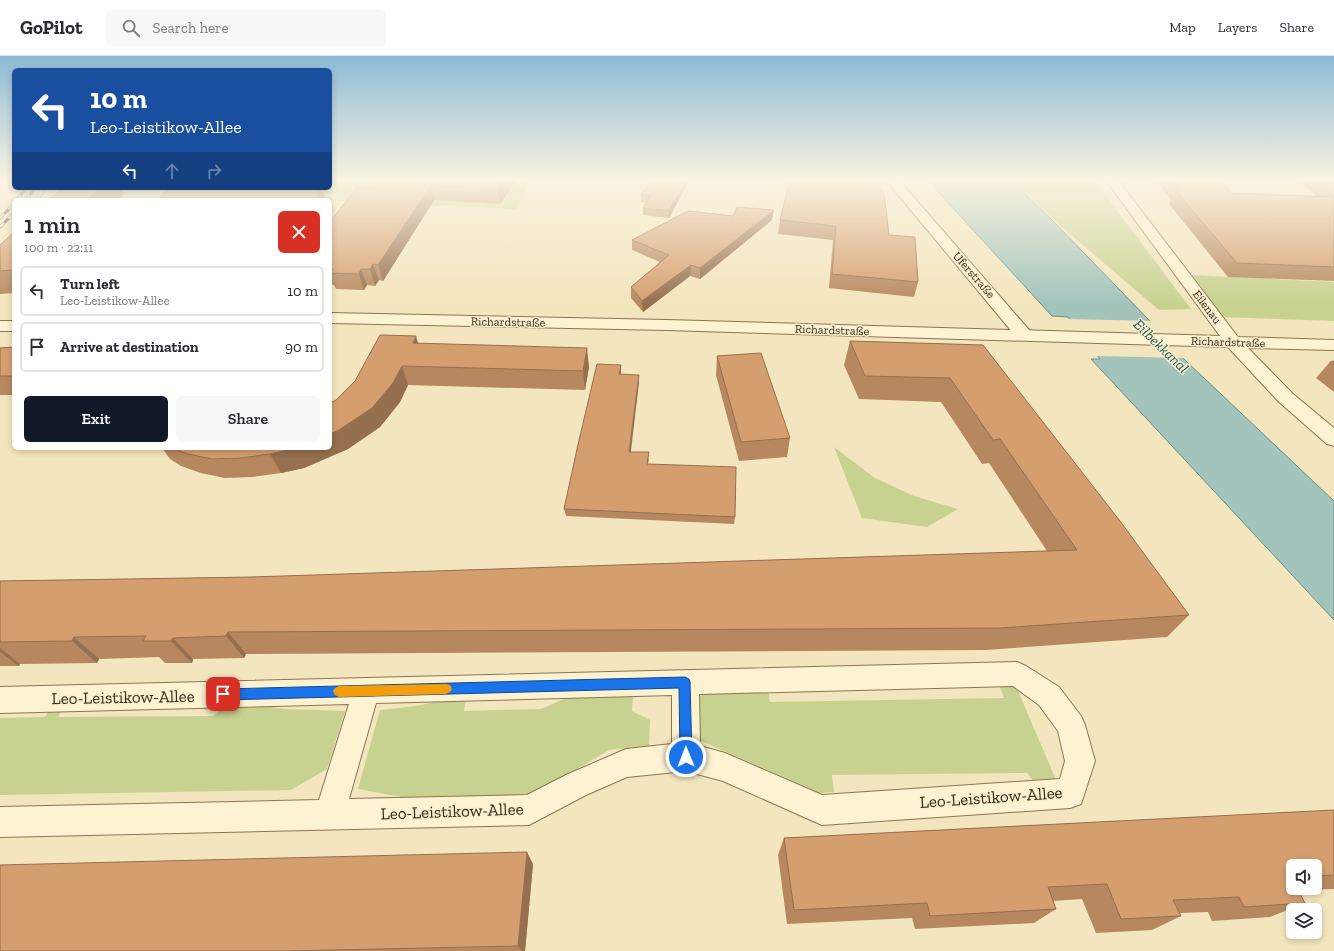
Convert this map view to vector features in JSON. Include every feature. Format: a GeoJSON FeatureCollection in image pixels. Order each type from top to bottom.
{"type":"FeatureCollection","features":[{"type":"Feature","properties":{"kind":"street","name":"Uferstraße"},"geometry":{"type":"LineString","coordinates":[[927,221],[1024,335]]}},
{"type":"Feature","properties":{"kind":"street","name":"Eilenau"},"geometry":{"type":"LineString","coordinates":[[1142,221],[1233,342],[1270,382],[1334,439]]}},
{"type":"Feature","properties":{"kind":"street","name":"Richardstraße"},"geometry":{"type":"LineString","coordinates":[[332,318],[1334,344]]}},
{"type":"Feature","properties":{"kind":"street"},"geometry":{"type":"LineString","coordinates":[[0,326],[12,326]]}},
{"type":"Feature","properties":{"kind":"street","name":"Leo-Leistikow-Allee"},"geometry":{"type":"LineString","coordinates":[[0,700],[1017,674],[1049,696],[1071,725],[1080,761],[1070,793],[822,810],[725,767],[686,757],[626,764],[576,785],[529,810],[0,822]]}},
{"type":"Feature","properties":{"kind":"street"},"geometry":{"type":"LineString","coordinates":[[685,682],[686,757]]}},
{"type":"Feature","properties":{"kind":"street"},"geometry":{"type":"LineString","coordinates":[[329,815],[366,691]]}},
{"type":"Feature","properties":{"kind":"green space"},"geometry":{"type":"Polygon","coordinates":[[[1055,221],[1124,221],[1191,309],[1159,310],[1055,221]]]}},
{"type":"Feature","properties":{"kind":"green space"},"geometry":{"type":"Polygon","coordinates":[[[1189,275],[1334,282],[1334,321],[1219,317],[1189,275]]]}},
{"type":"Feature","properties":{"kind":"green space"},"geometry":{"type":"Polygon","coordinates":[[[834,447],[875,478],[914,496],[958,509],[927,527],[862,518],[834,447]]]}},
{"type":"Feature","properties":{"kind":"green space"},"geometry":{"type":"Polygon","coordinates":[[[1016,686],[1059,787],[1039,788],[1027,773],[832,775],[834,792],[819,793],[699,740],[697,691],[768,690],[770,702],[1004,698],[1000,687],[1016,686]]]}},
{"type":"Feature","properties":{"kind":"green space"},"geometry":{"type":"Polygon","coordinates":[[[575,694],[633,696],[632,711],[650,720],[649,746],[609,750],[538,793],[434,803],[358,789],[380,710],[416,706],[467,695],[464,711],[541,709],[575,694]]]}},
{"type":"Feature","properties":{"kind":"green space"},"geometry":{"type":"Polygon","coordinates":[[[228,700],[284,709],[345,711],[327,769],[291,790],[0,795],[0,718],[45,717],[52,706],[64,706],[58,717],[214,716],[228,700]]]}},
{"type":"Feature","properties":{"kind":"water","name":"Eilbekkanal"},"geometry":{"type":"Polygon","coordinates":[[[965,221],[1053,221],[1149,320],[1185,360],[1334,501],[1334,620],[1091,359],[1100,359],[1068,317],[1052,316],[965,221]]]}},
{"type":"Feature","properties":{"kind":"pier"},"geometry":{"type":"Polygon","coordinates":[[[1068,319],[1152,321],[1185,358],[1096,356],[1068,319]]]}},
{"type":"Feature","properties":{"kind":"building"},"geometry":{"type":"Polygon","coordinates":[[[332,221],[407,221],[378,265],[373,264],[370,269],[361,269],[359,274],[332,273],[332,221]]]}},
{"type":"Feature","properties":{"kind":"building"},"geometry":{"type":"Polygon","coordinates":[[[669,221],[760,221],[700,268],[691,265],[642,301],[631,287],[669,255],[632,240],[669,221]]]}},
{"type":"Feature","properties":{"kind":"building"},"geometry":{"type":"Polygon","coordinates":[[[787,221],[887,221],[889,235],[915,237],[918,282],[832,274],[836,226],[787,221]]]}},
{"type":"Feature","properties":{"kind":"building"},"geometry":{"type":"Polygon","coordinates":[[[1201,221],[1334,221],[1334,267],[1237,263],[1201,221]]]}},
{"type":"Feature","properties":{"kind":"building"},"geometry":{"type":"Polygon","coordinates":[[[12,234],[12,270],[0,271],[0,245],[12,234]]]}},
{"type":"Feature","properties":{"kind":"building"},"geometry":{"type":"Polygon","coordinates":[[[380,335],[416,336],[413,343],[587,348],[583,371],[402,366],[393,383],[372,408],[332,433],[332,402],[336,400],[355,381],[380,335]]]}},
{"type":"Feature","properties":{"kind":"building"},"geometry":{"type":"Polygon","coordinates":[[[850,341],[983,345],[1120,521],[1189,615],[1000,628],[228,632],[226,636],[173,638],[171,641],[143,641],[146,636],[74,637],[72,641],[0,642],[0,581],[252,577],[1077,550],[1000,439],[993,440],[950,378],[865,376],[850,341]]]}},
{"type":"Feature","properties":{"kind":"building"},"geometry":{"type":"Polygon","coordinates":[[[12,347],[12,376],[0,376],[0,348],[12,347]]]}},
{"type":"Feature","properties":{"kind":"building"},"geometry":{"type":"Polygon","coordinates":[[[761,353],[790,438],[741,442],[717,356],[761,353]]]}},
{"type":"Feature","properties":{"kind":"building"},"geometry":{"type":"Polygon","coordinates":[[[597,364],[621,365],[619,374],[639,375],[629,452],[649,452],[647,464],[736,467],[735,517],[564,509],[597,364]]]}},
{"type":"Feature","properties":{"kind":"building"},"geometry":{"type":"Polygon","coordinates":[[[177,450],[287,450],[241,458],[212,459],[177,450]]]}},
{"type":"Feature","properties":{"kind":"building"},"geometry":{"type":"Polygon","coordinates":[[[1334,810],[1334,875],[1322,876],[1322,859],[1286,859],[1286,895],[1301,895],[1305,903],[1286,903],[1286,904],[1244,907],[1239,897],[1173,900],[1181,916],[1121,919],[1107,884],[1048,887],[1056,909],[930,916],[927,903],[794,910],[784,838],[1334,810]]]}},
{"type":"Feature","properties":{"kind":"building"},"geometry":{"type":"Polygon","coordinates":[[[527,852],[518,946],[285,951],[0,951],[0,865],[527,852]]]}},
{"type":"Feature","properties":{"kind":"railway"},"geometry":{"type":"LineString","coordinates":[[0,227],[6,221]]}},
{"type":"Feature","properties":{"kind":"slow traffic"},"geometry":{"type":"LineString","coordinates":[[339,691],[446,689]]}},
{"type":"Feature","properties":{"kind":"route"},"geometry":{"type":"LineString","coordinates":[[223,694],[685,682],[686,757]]}}]}
